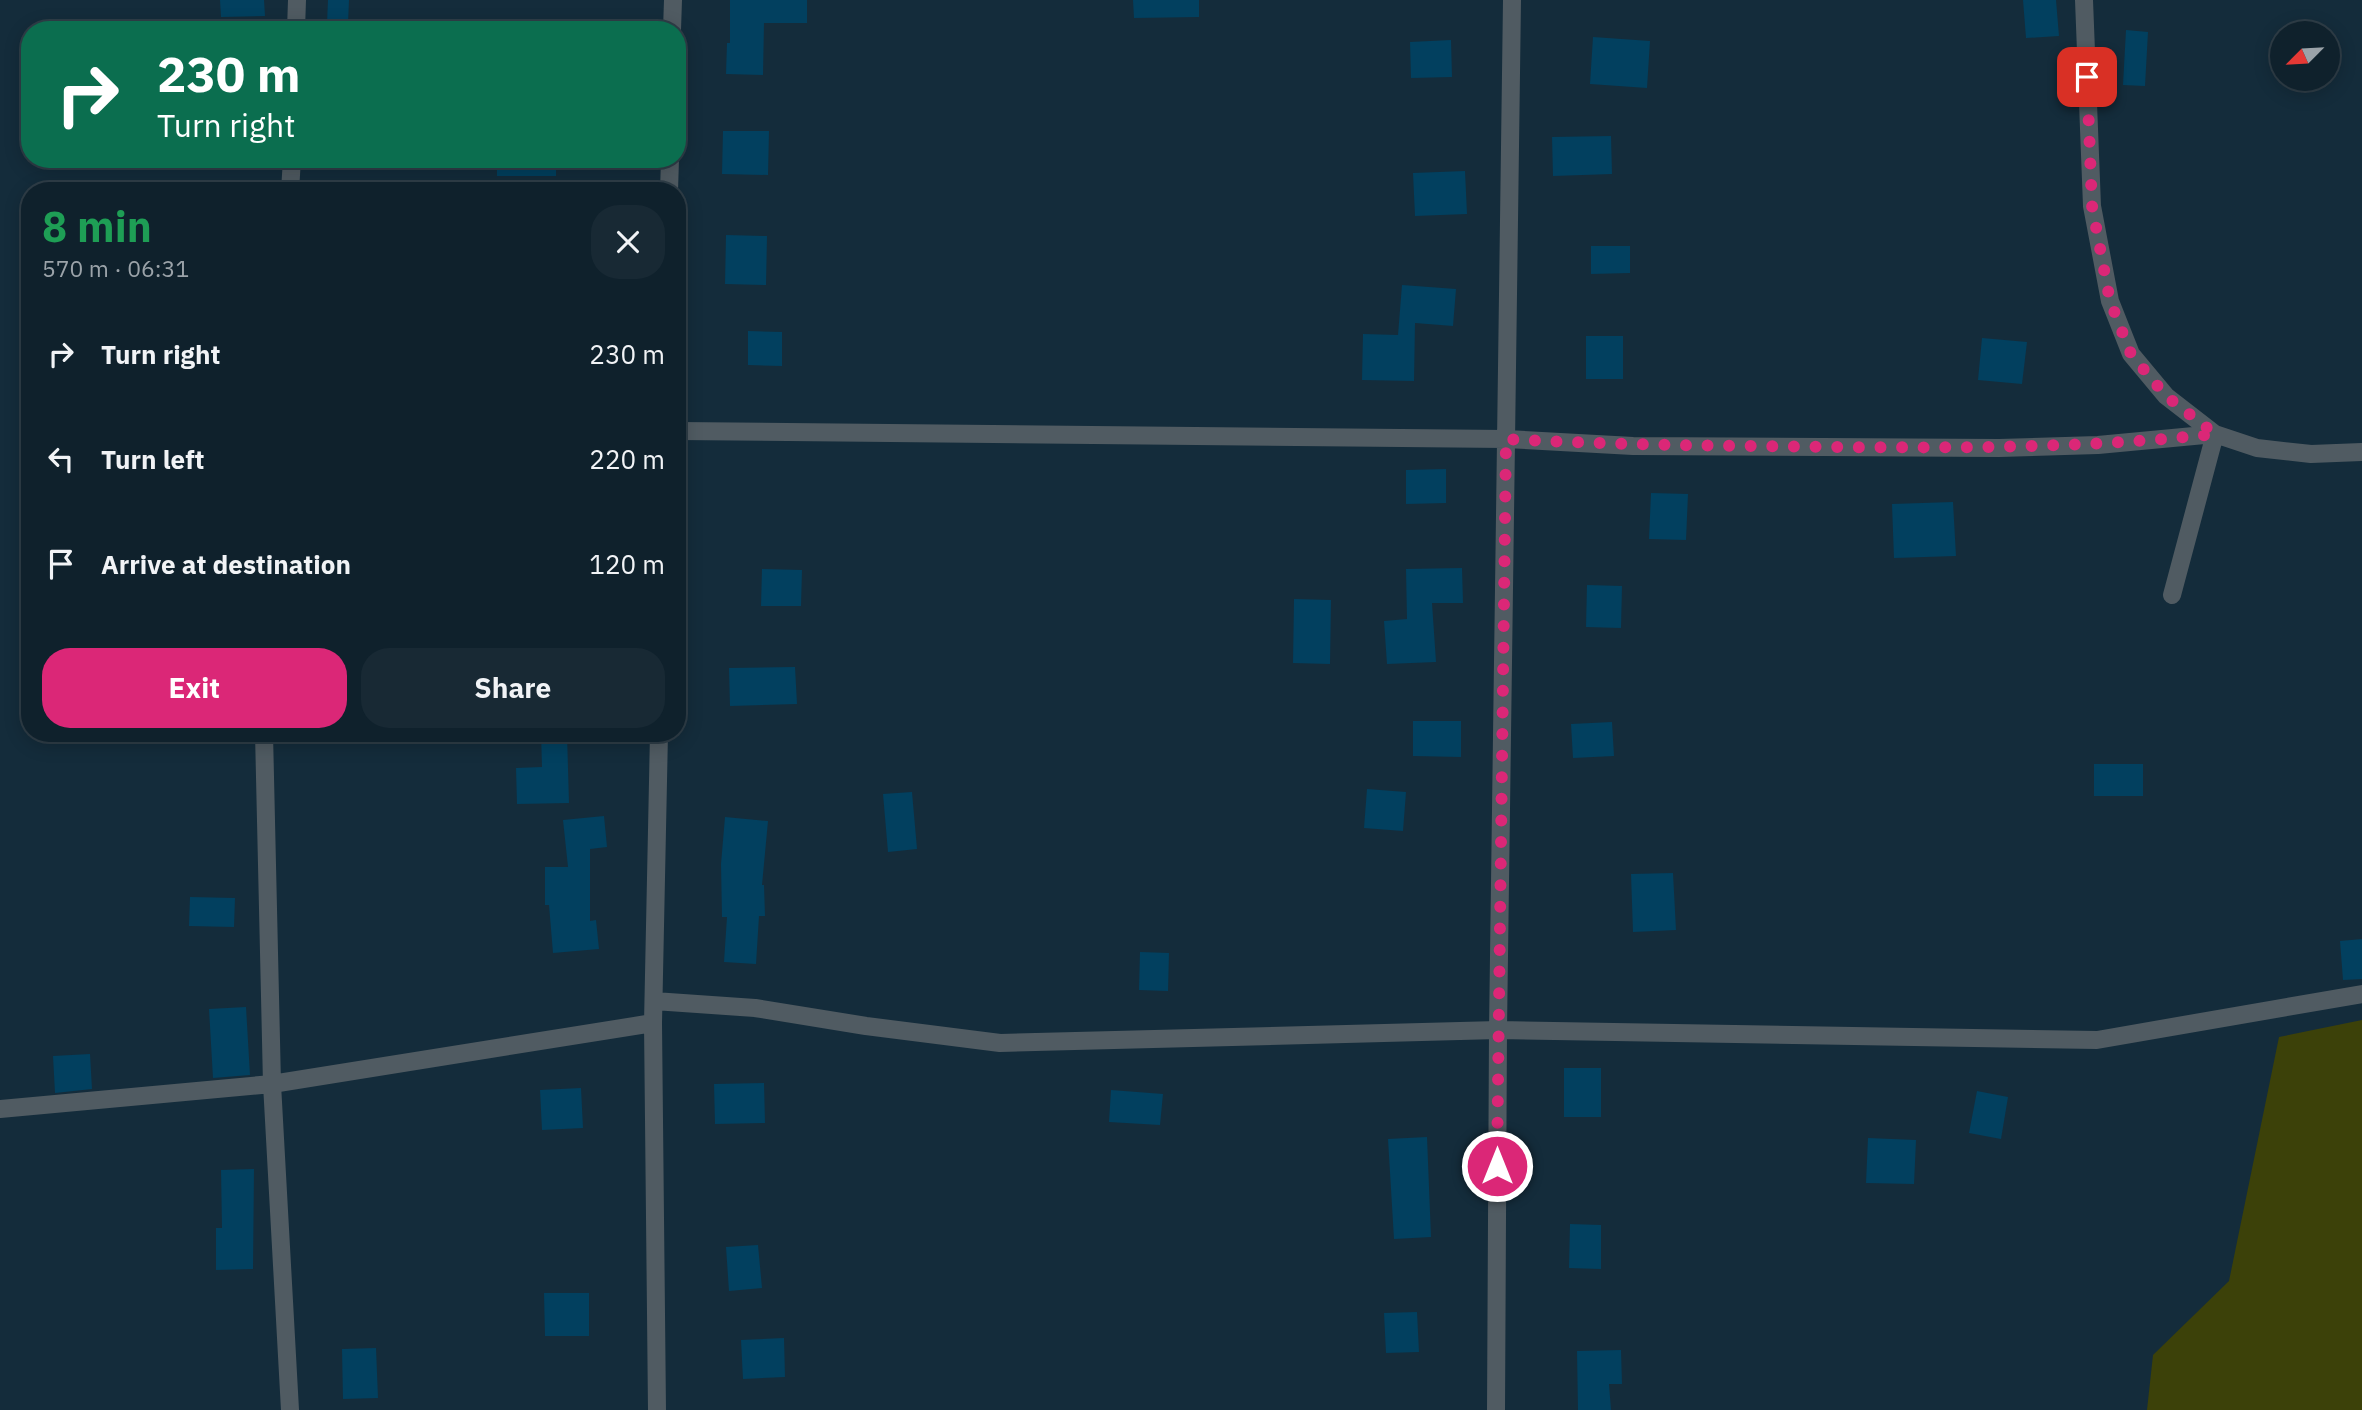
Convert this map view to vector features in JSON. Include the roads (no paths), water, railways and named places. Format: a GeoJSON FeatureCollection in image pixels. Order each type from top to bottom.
{"type":"FeatureCollection","features":[{"type":"Feature","properties":{"kind":"street"},"geometry":{"type":"LineString","coordinates":[[296,21],[297,0]]}},
{"type":"Feature","properties":{"kind":"street"},"geometry":{"type":"LineString","coordinates":[[672,21],[673,0]]}},
{"type":"Feature","properties":{"kind":"street"},"geometry":{"type":"LineString","coordinates":[[1496,1410],[1498,1030],[1512,0]]}},
{"type":"Feature","properties":{"kind":"street"},"geometry":{"type":"LineString","coordinates":[[2084,0],[2092,206],[2110,301],[2131,354],[2166,396],[2215,434],[2257,448],[2311,454],[2362,452]]}},
{"type":"Feature","properties":{"kind":"street"},"geometry":{"type":"LineString","coordinates":[[686,431],[1506,439],[1633,446],[1999,448],[2098,445],[2215,434]]}},
{"type":"Feature","properties":{"kind":"street"},"geometry":{"type":"LineString","coordinates":[[2172,595],[2215,434]]}},
{"type":"Feature","properties":{"kind":"street"},"geometry":{"type":"LineString","coordinates":[[264,742],[272,1084],[290,1410]]}},
{"type":"Feature","properties":{"kind":"street"},"geometry":{"type":"LineString","coordinates":[[657,1410],[653,1023],[659,742]]}},
{"type":"Feature","properties":{"kind":"street"},"geometry":{"type":"LineString","coordinates":[[654,1001],[755,1008],[866,1026],[1000,1042],[1498,1030],[2096,1040],[2362,994]]}},
{"type":"Feature","properties":{"kind":"street"},"geometry":{"type":"LineString","coordinates":[[0,1109],[272,1084],[653,1023]]}}]}
